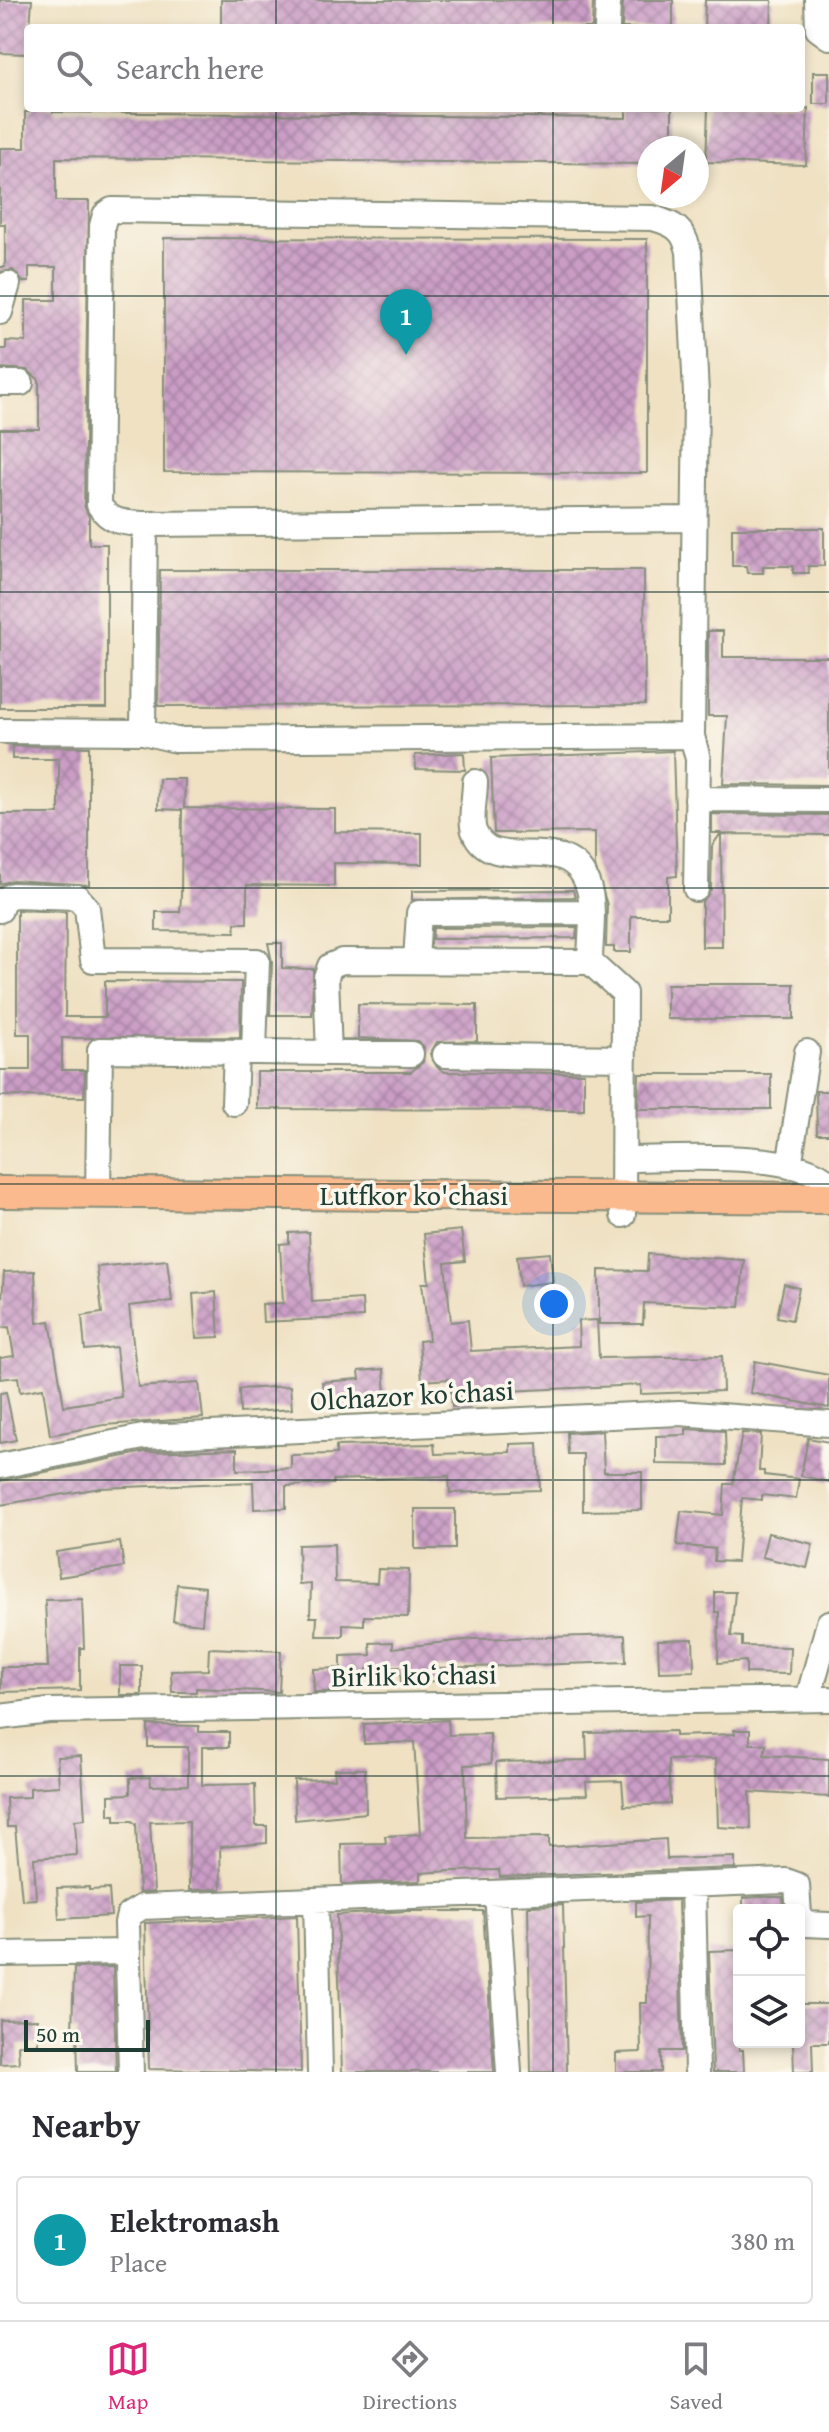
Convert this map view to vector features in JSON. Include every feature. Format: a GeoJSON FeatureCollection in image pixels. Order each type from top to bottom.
{"type":"FeatureCollection","features":[{"type":"Feature","properties":{"kind":"main road","name":"Lutfkor ko'chasi"},"geometry":{"type":"LineString","coordinates":[[0,1192],[624,1206],[829,1216]]}},
{"type":"Feature","properties":{"kind":"main road","name":"Lutfkor ko'chasi"},"geometry":{"type":"LineString","coordinates":[[0,1213],[624,1206],[829,1198]]}},
{"type":"Feature","properties":{"kind":"street"},"geometry":{"type":"LineString","coordinates":[[607,24],[608,0]]}},
{"type":"Feature","properties":{"kind":"street"},"geometry":{"type":"LineString","coordinates":[[817,0],[818,29],[829,37]]}},
{"type":"Feature","properties":{"kind":"street"},"geometry":{"type":"LineString","coordinates":[[694,519],[145,524],[106,517],[99,505],[102,226],[105,215],[122,209],[653,218],[673,224],[686,236],[696,394],[692,736],[698,759],[696,889]]}},
{"type":"Feature","properties":{"kind":"street"},"geometry":{"type":"LineString","coordinates":[[0,312],[8,284]]}},
{"type":"Feature","properties":{"kind":"street"},"geometry":{"type":"LineString","coordinates":[[143,732],[145,524]]}},
{"type":"Feature","properties":{"kind":"street"},"geometry":{"type":"LineString","coordinates":[[0,731],[143,732],[176,740],[692,736]]}},
{"type":"Feature","properties":{"kind":"street"},"geometry":{"type":"LineString","coordinates":[[475,782],[474,830],[484,844],[499,852],[563,855],[577,863],[590,901],[590,962]]}},
{"type":"Feature","properties":{"kind":"street"},"geometry":{"type":"LineString","coordinates":[[697,799],[829,800]]}},
{"type":"Feature","properties":{"kind":"street"},"geometry":{"type":"LineString","coordinates":[[0,910],[2,901],[12,895],[77,897],[87,908],[93,960],[257,961],[245,1052],[234,1103]]}},
{"type":"Feature","properties":{"kind":"street"},"geometry":{"type":"LineString","coordinates":[[416,960],[419,913],[590,901]]}},
{"type":"Feature","properties":{"kind":"street"},"geometry":{"type":"LineString","coordinates":[[329,1053],[326,977],[330,966],[342,961],[590,962],[624,993],[624,1206]]}},
{"type":"Feature","properties":{"kind":"street"},"geometry":{"type":"LineString","coordinates":[[98,1193],[100,1050],[411,1054]]}},
{"type":"Feature","properties":{"kind":"street"},"geometry":{"type":"LineString","coordinates":[[789,1166],[807,1052]]}},
{"type":"Feature","properties":{"kind":"street"},"geometry":{"type":"LineString","coordinates":[[445,1055],[624,1058]]}},
{"type":"Feature","properties":{"kind":"street"},"geometry":{"type":"LineString","coordinates":[[624,1159],[734,1158],[812,1170],[829,1183]]}},
{"type":"Feature","properties":{"kind":"street","name":"Olchazor koʻchasi"},"geometry":{"type":"LineString","coordinates":[[0,1466],[143,1437],[679,1413],[829,1424]]}},
{"type":"Feature","properties":{"kind":"street"},"geometry":{"type":"LineString","coordinates":[[819,1699],[829,1623]]}},
{"type":"Feature","properties":{"kind":"street","name":"Birlik koʻchasi"},"geometry":{"type":"LineString","coordinates":[[0,1717],[64,1711],[819,1699]]}},
{"type":"Feature","properties":{"kind":"street"},"geometry":{"type":"LineString","coordinates":[[131,2072],[127,1923],[134,1909],[793,1882],[798,1890],[801,1920],[809,1925],[829,1925]]}},
{"type":"Feature","properties":{"kind":"street"},"geometry":{"type":"LineString","coordinates":[[693,1885],[697,2072]]}},
{"type":"Feature","properties":{"kind":"street"},"geometry":{"type":"LineString","coordinates":[[497,1893],[509,2072]]}},
{"type":"Feature","properties":{"kind":"street"},"geometry":{"type":"LineString","coordinates":[[316,1900],[320,2072]]}},
{"type":"Feature","properties":{"kind":"street"},"geometry":{"type":"LineString","coordinates":[[0,1954],[128,1952]]}},
{"type":"Feature","properties":{"kind":"building"},"geometry":{"type":"Polygon","coordinates":[[[0,0],[32,0],[30,24],[24,24],[24,54],[0,53],[0,0]]]}},
{"type":"Feature","properties":{"kind":"building"},"geometry":{"type":"Polygon","coordinates":[[[221,0],[593,0],[592,24],[221,24],[221,0]]]}},
{"type":"Feature","properties":{"kind":"building"},"geometry":{"type":"Polygon","coordinates":[[[623,0],[673,0],[673,24],[622,24],[623,0]]]}},
{"type":"Feature","properties":{"kind":"building"},"geometry":{"type":"Polygon","coordinates":[[[705,0],[772,0],[771,24],[704,24],[705,0]]]}},
{"type":"Feature","properties":{"kind":"building"},"geometry":{"type":"Polygon","coordinates":[[[813,72],[829,72],[829,104],[813,104],[813,72]]]}},
{"type":"Feature","properties":{"kind":"building"},"geometry":{"type":"Polygon","coordinates":[[[808,108],[806,165],[709,162],[708,112],[805,112],[808,108]]]}},
{"type":"Feature","properties":{"kind":"building"},"geometry":{"type":"Polygon","coordinates":[[[25,112],[626,118],[626,112],[672,112],[672,136],[637,136],[637,164],[56,158],[56,201],[89,201],[84,505],[89,517],[89,544],[107,544],[107,708],[0,708],[0,429],[39,429],[39,380],[28,370],[0,368],[0,349],[6,349],[6,341],[26,342],[26,300],[56,300],[56,267],[29,267],[29,282],[23,282],[13,270],[0,272],[0,267],[5,267],[5,224],[0,224],[0,148],[25,148],[25,112]]]}},
{"type":"Feature","properties":{"kind":"building"},"geometry":{"type":"Polygon","coordinates":[[[164,238],[647,239],[647,473],[164,472],[164,238]]]}},
{"type":"Feature","properties":{"kind":"building"},"geometry":{"type":"Polygon","coordinates":[[[732,528],[824,528],[824,566],[808,566],[809,573],[793,573],[793,566],[763,566],[763,573],[747,573],[746,566],[732,566],[732,528]]]}},
{"type":"Feature","properties":{"kind":"building"},"geometry":{"type":"Polygon","coordinates":[[[160,570],[644,570],[645,705],[158,706],[160,570]]]}},
{"type":"Feature","properties":{"kind":"building"},"geometry":{"type":"Polygon","coordinates":[[[708,631],[723,631],[723,657],[829,657],[829,785],[723,784],[727,716],[708,716],[708,631]]]}},
{"type":"Feature","properties":{"kind":"building"},"geometry":{"type":"Polygon","coordinates":[[[12,746],[89,747],[89,885],[12,880],[0,884],[0,814],[59,814],[59,759],[12,759],[12,746]]]}},
{"type":"Feature","properties":{"kind":"building"},"geometry":{"type":"Polygon","coordinates":[[[673,751],[677,876],[668,877],[668,916],[631,916],[631,952],[614,952],[614,947],[606,947],[607,905],[595,866],[595,832],[494,833],[491,758],[673,751]]]}},
{"type":"Feature","properties":{"kind":"building"},"geometry":{"type":"Polygon","coordinates":[[[464,753],[465,770],[416,769],[415,755],[464,753]]]}},
{"type":"Feature","properties":{"kind":"building"},"geometry":{"type":"Polygon","coordinates":[[[159,779],[185,779],[184,808],[335,809],[335,832],[422,833],[422,864],[334,863],[334,886],[247,885],[247,923],[235,923],[235,932],[156,931],[156,912],[180,912],[181,896],[182,810],[158,809],[159,779]]]}},
{"type":"Feature","properties":{"kind":"building"},"geometry":{"type":"Polygon","coordinates":[[[712,814],[829,815],[829,835],[721,834],[722,947],[702,947],[702,902],[711,890],[712,846],[721,833],[712,833],[712,814]]]}},
{"type":"Feature","properties":{"kind":"building"},"geometry":{"type":"Polygon","coordinates":[[[573,890],[575,897],[412,900],[412,891],[573,890]]]}},
{"type":"Feature","properties":{"kind":"building"},"geometry":{"type":"Polygon","coordinates":[[[17,910],[66,912],[65,1017],[105,1017],[105,981],[241,982],[240,1037],[62,1038],[62,1070],[85,1070],[84,1097],[0,1096],[0,1070],[30,1070],[30,1034],[17,1034],[17,910]]]}},
{"type":"Feature","properties":{"kind":"building"},"geometry":{"type":"Polygon","coordinates":[[[577,927],[576,938],[432,939],[433,928],[577,927]]]}},
{"type":"Feature","properties":{"kind":"building"},"geometry":{"type":"Polygon","coordinates":[[[268,943],[282,943],[282,968],[313,969],[312,1015],[270,1015],[272,962],[268,943]]]}},
{"type":"Feature","properties":{"kind":"building"},"geometry":{"type":"Polygon","coordinates":[[[667,984],[794,984],[794,1019],[667,1019],[667,984]]]}},
{"type":"Feature","properties":{"kind":"building"},"geometry":{"type":"Polygon","coordinates":[[[358,1004],[477,1005],[477,1041],[437,1042],[430,1054],[437,1067],[445,1072],[584,1073],[584,1110],[257,1109],[257,1072],[411,1072],[423,1062],[424,1047],[418,1041],[358,1038],[358,1004]]]}},
{"type":"Feature","properties":{"kind":"building"},"geometry":{"type":"Polygon","coordinates":[[[639,1074],[771,1074],[771,1109],[638,1109],[639,1074]]]}},
{"type":"Feature","properties":{"kind":"building"},"geometry":{"type":"Polygon","coordinates":[[[816,1091],[829,1091],[829,1134],[817,1134],[816,1091]]]}},
{"type":"Feature","properties":{"kind":"building"},"geometry":{"type":"Polygon","coordinates":[[[461,1230],[465,1261],[445,1263],[451,1322],[468,1320],[471,1351],[579,1346],[578,1321],[597,1320],[599,1358],[722,1356],[723,1391],[641,1394],[641,1385],[474,1393],[475,1405],[452,1407],[450,1379],[422,1381],[419,1341],[429,1340],[422,1283],[429,1283],[424,1234],[461,1230]]]}},
{"type":"Feature","properties":{"kind":"building"},"geometry":{"type":"Polygon","coordinates":[[[309,1232],[312,1302],[362,1299],[363,1317],[263,1322],[262,1304],[283,1303],[280,1244],[289,1243],[289,1233],[309,1232]]]}},
{"type":"Feature","properties":{"kind":"building"},"geometry":{"type":"Polygon","coordinates":[[[550,1253],[553,1282],[520,1286],[517,1256],[550,1253]]]}},
{"type":"Feature","properties":{"kind":"building"},"geometry":{"type":"Polygon","coordinates":[[[648,1254],[744,1260],[740,1307],[644,1303],[643,1324],[599,1324],[599,1270],[647,1271],[648,1254]]]}},
{"type":"Feature","properties":{"kind":"building"},"geometry":{"type":"Polygon","coordinates":[[[167,1260],[172,1301],[129,1306],[138,1387],[199,1383],[203,1418],[104,1425],[50,1435],[43,1388],[20,1392],[18,1377],[0,1379],[0,1358],[14,1356],[9,1327],[0,1328],[4,1272],[35,1271],[37,1323],[50,1321],[64,1406],[121,1397],[116,1347],[85,1350],[82,1316],[102,1313],[97,1267],[167,1260]]]}},
{"type":"Feature","properties":{"kind":"building"},"geometry":{"type":"Polygon","coordinates":[[[784,1284],[799,1288],[792,1320],[777,1317],[784,1284]]]}},
{"type":"Feature","properties":{"kind":"building"},"geometry":{"type":"Polygon","coordinates":[[[216,1292],[219,1337],[196,1338],[193,1294],[216,1292]]]}},
{"type":"Feature","properties":{"kind":"building"},"geometry":{"type":"Polygon","coordinates":[[[755,1361],[829,1375],[829,1408],[750,1393],[755,1361]]]}},
{"type":"Feature","properties":{"kind":"building"},"geometry":{"type":"Polygon","coordinates":[[[384,1369],[387,1407],[362,1409],[362,1405],[325,1408],[322,1382],[360,1379],[359,1371],[384,1369]]]}},
{"type":"Feature","properties":{"kind":"building"},"geometry":{"type":"Polygon","coordinates":[[[290,1386],[292,1409],[240,1413],[239,1389],[290,1386]]]}},
{"type":"Feature","properties":{"kind":"building"},"geometry":{"type":"Polygon","coordinates":[[[6,1392],[16,1440],[0,1443],[0,1393],[6,1392]]]}},
{"type":"Feature","properties":{"kind":"building"},"geometry":{"type":"Polygon","coordinates":[[[686,1429],[725,1431],[726,1465],[656,1464],[656,1436],[686,1435],[686,1429]]]}},
{"type":"Feature","properties":{"kind":"building"},"geometry":{"type":"Polygon","coordinates":[[[602,1431],[604,1472],[642,1472],[642,1510],[583,1511],[583,1454],[568,1454],[567,1433],[602,1431]]]}},
{"type":"Feature","properties":{"kind":"building"},"geometry":{"type":"Polygon","coordinates":[[[742,1433],[761,1434],[759,1471],[764,1471],[764,1475],[799,1479],[796,1499],[762,1495],[762,1500],[742,1498],[737,1562],[714,1561],[715,1549],[677,1545],[681,1511],[723,1515],[725,1484],[733,1484],[742,1433]]]}},
{"type":"Feature","properties":{"kind":"building"},"geometry":{"type":"Polygon","coordinates":[[[808,1438],[829,1442],[829,1482],[801,1476],[808,1438]]]}},
{"type":"Feature","properties":{"kind":"building"},"geometry":{"type":"Polygon","coordinates":[[[538,1443],[540,1490],[450,1493],[449,1476],[333,1480],[333,1484],[286,1486],[286,1508],[254,1509],[253,1482],[100,1488],[0,1505],[0,1481],[145,1452],[237,1449],[237,1470],[291,1468],[291,1455],[336,1454],[336,1446],[434,1444],[435,1454],[510,1452],[510,1444],[538,1443]]]}},
{"type":"Feature","properties":{"kind":"building"},"geometry":{"type":"Polygon","coordinates":[[[415,1509],[455,1509],[455,1549],[415,1549],[415,1509]]]}},
{"type":"Feature","properties":{"kind":"building"},"geometry":{"type":"Polygon","coordinates":[[[768,1533],[813,1544],[807,1568],[762,1557],[768,1533]]]}},
{"type":"Feature","properties":{"kind":"building"},"geometry":{"type":"Polygon","coordinates":[[[120,1542],[124,1567],[59,1577],[56,1552],[120,1542]]]}},
{"type":"Feature","properties":{"kind":"building"},"geometry":{"type":"Polygon","coordinates":[[[334,1544],[335,1582],[377,1583],[378,1569],[409,1570],[408,1617],[364,1616],[364,1625],[343,1624],[343,1636],[316,1636],[317,1617],[310,1617],[311,1584],[299,1585],[298,1545],[334,1544]]]}},
{"type":"Feature","properties":{"kind":"building"},"geometry":{"type":"Polygon","coordinates":[[[177,1584],[205,1587],[202,1624],[173,1621],[177,1584]]]}},
{"type":"Feature","properties":{"kind":"building"},"geometry":{"type":"Polygon","coordinates":[[[715,1592],[735,1592],[731,1636],[742,1637],[742,1646],[790,1647],[789,1674],[746,1673],[746,1661],[718,1663],[719,1612],[715,1612],[715,1592]]]}},
{"type":"Feature","properties":{"kind":"building"},"geometry":{"type":"Polygon","coordinates":[[[82,1599],[84,1648],[80,1648],[80,1690],[1,1692],[1,1667],[48,1667],[45,1600],[82,1599]]]}},
{"type":"Feature","properties":{"kind":"building"},"geometry":{"type":"Polygon","coordinates":[[[625,1635],[626,1662],[437,1668],[438,1681],[401,1682],[400,1667],[367,1669],[367,1679],[341,1680],[341,1656],[371,1655],[370,1643],[393,1642],[393,1648],[474,1639],[625,1635]]]}},
{"type":"Feature","properties":{"kind":"building"},"geometry":{"type":"Polygon","coordinates":[[[693,1639],[694,1671],[659,1672],[658,1640],[693,1639]]]}},
{"type":"Feature","properties":{"kind":"building"},"geometry":{"type":"Polygon","coordinates":[[[209,1648],[281,1651],[279,1692],[196,1688],[196,1692],[172,1692],[171,1671],[208,1670],[209,1648]]]}},
{"type":"Feature","properties":{"kind":"building"},"geometry":{"type":"Polygon","coordinates":[[[120,1666],[142,1666],[142,1695],[120,1695],[120,1666]]]}},
{"type":"Feature","properties":{"kind":"building"},"geometry":{"type":"Polygon","coordinates":[[[340,1668],[341,1692],[314,1692],[313,1669],[340,1668]]]}},
{"type":"Feature","properties":{"kind":"building"},"geometry":{"type":"Polygon","coordinates":[[[448,1720],[449,1735],[490,1734],[491,1764],[465,1765],[467,1838],[549,1837],[549,1847],[666,1839],[667,1859],[735,1857],[735,1868],[500,1877],[499,1870],[451,1871],[420,1873],[420,1881],[342,1884],[341,1844],[386,1843],[385,1836],[420,1834],[414,1742],[364,1744],[364,1724],[448,1720]]]}},
{"type":"Feature","properties":{"kind":"building"},"geometry":{"type":"Polygon","coordinates":[[[148,1725],[199,1726],[199,1732],[229,1732],[229,1747],[202,1747],[202,1785],[255,1784],[256,1826],[267,1826],[267,1843],[220,1847],[221,1889],[189,1890],[189,1821],[150,1822],[154,1892],[139,1893],[136,1824],[132,1821],[115,1821],[115,1815],[109,1815],[109,1795],[130,1794],[130,1778],[150,1777],[151,1786],[188,1785],[188,1747],[148,1747],[148,1725]]]}},
{"type":"Feature","properties":{"kind":"building"},"geometry":{"type":"Polygon","coordinates":[[[734,1730],[750,1730],[750,1744],[766,1744],[764,1755],[829,1759],[829,1797],[750,1792],[751,1829],[718,1827],[716,1759],[668,1760],[670,1804],[624,1806],[622,1781],[586,1782],[587,1795],[497,1797],[496,1762],[587,1760],[586,1733],[675,1731],[675,1736],[735,1734],[734,1730]]]}},
{"type":"Feature","properties":{"kind":"building"},"geometry":{"type":"Polygon","coordinates":[[[81,1756],[85,1819],[75,1820],[77,1855],[34,1858],[36,1899],[22,1900],[15,1827],[7,1827],[6,1798],[30,1797],[30,1788],[59,1786],[57,1757],[81,1756]]]}},
{"type":"Feature","properties":{"kind":"building"},"geometry":{"type":"Polygon","coordinates":[[[334,1769],[365,1769],[366,1813],[295,1820],[294,1780],[335,1779],[334,1769]]]}},
{"type":"Feature","properties":{"kind":"building"},"geometry":{"type":"Polygon","coordinates":[[[89,1887],[89,1890],[109,1889],[111,1916],[59,1919],[57,1888],[89,1887]]]}},
{"type":"Feature","properties":{"kind":"building"},"geometry":{"type":"Polygon","coordinates":[[[783,1897],[784,1904],[743,1904],[743,1898],[783,1897]]]}},
{"type":"Feature","properties":{"kind":"building"},"geometry":{"type":"Polygon","coordinates":[[[678,1900],[682,2051],[661,2051],[661,2072],[616,2072],[616,2053],[641,2052],[640,2003],[647,2003],[648,1916],[636,1917],[636,1902],[678,1900]]]}},
{"type":"Feature","properties":{"kind":"building"},"geometry":{"type":"Polygon","coordinates":[[[563,1905],[567,2072],[531,2072],[528,1906],[563,1905]]]}},
{"type":"Feature","properties":{"kind":"building"},"geometry":{"type":"Polygon","coordinates":[[[483,1911],[494,2072],[342,2072],[337,1915],[483,1911]]]}},
{"type":"Feature","properties":{"kind":"building"},"geometry":{"type":"Polygon","coordinates":[[[297,1916],[301,2072],[149,2069],[145,1923],[297,1916]]]}},
{"type":"Feature","properties":{"kind":"building"},"geometry":{"type":"Polygon","coordinates":[[[733,1950],[733,2048],[743,2050],[744,2072],[713,2072],[709,1951],[733,1950]]]}},
{"type":"Feature","properties":{"kind":"building"},"geometry":{"type":"Polygon","coordinates":[[[113,1967],[116,2072],[78,2072],[77,2031],[72,2031],[74,1968],[113,1967]]]}},
{"type":"Feature","properties":{"kind":"building"},"geometry":{"type":"Polygon","coordinates":[[[805,2004],[829,2004],[829,2043],[812,2043],[813,2072],[794,2072],[793,2048],[805,2048],[805,2004]]]}},
{"type":"Feature","properties":{"kind":"building"},"geometry":{"type":"Polygon","coordinates":[[[37,2019],[38,2044],[18,2045],[19,2063],[0,2064],[0,2020],[37,2019]]]}},
{"type":"Feature","properties":{"kind":"place","name":"Elektromash"},"geometry":{"type":"Point","coordinates":[406,355]}}]}
